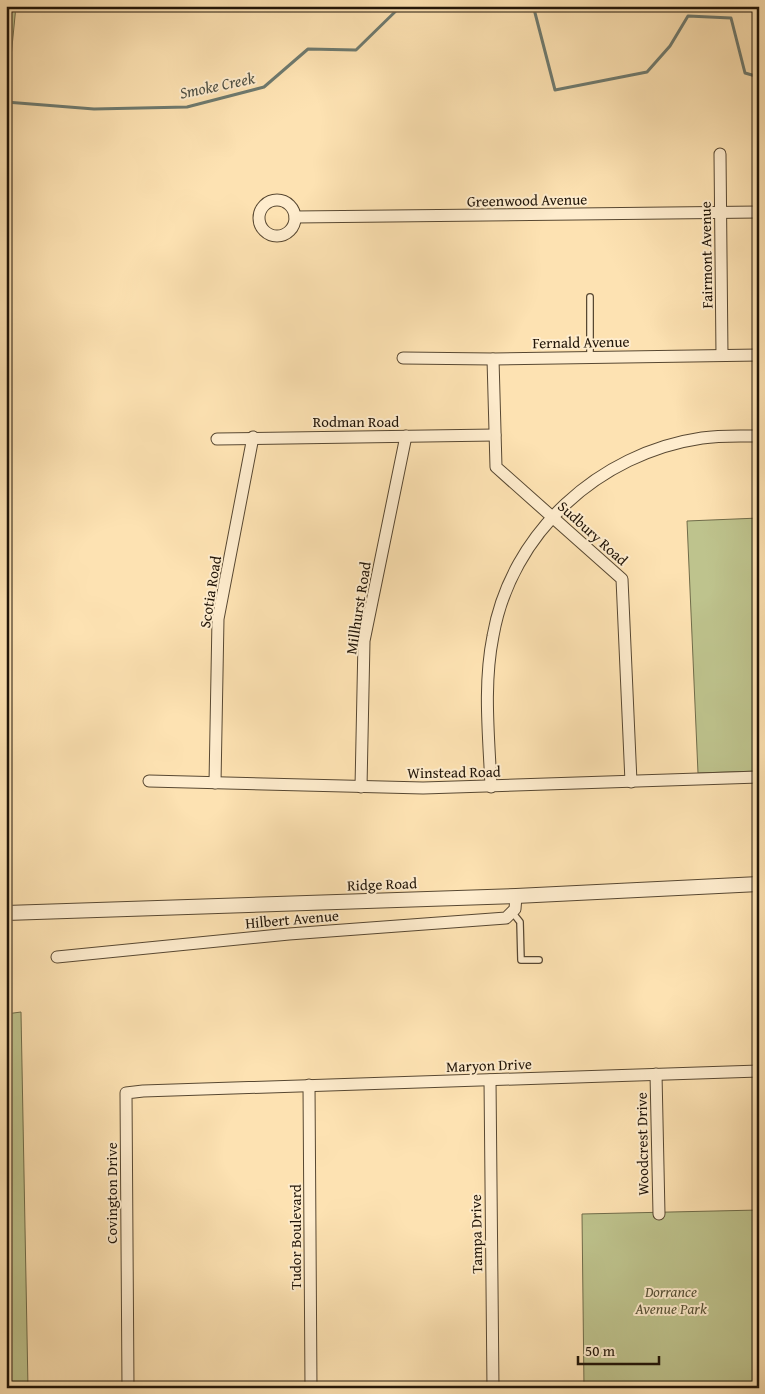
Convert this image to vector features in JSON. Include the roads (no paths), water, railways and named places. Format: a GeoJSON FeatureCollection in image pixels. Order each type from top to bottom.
{"type":"FeatureCollection","features":[{"type":"Feature","properties":{"kind":"street","name":"Fairmont Avenue"},"geometry":{"type":"LineString","coordinates":[[720,154],[722,355]]}},
{"type":"Feature","properties":{"kind":"street","name":"Greenwood Avenue"},"geometry":{"type":"LineString","coordinates":[[295,217],[759,212]]}},
{"type":"Feature","properties":{"kind":"street","name":"Fernald Avenue"},"geometry":{"type":"LineString","coordinates":[[403,358],[493,359],[759,355]]}},
{"type":"Feature","properties":{"kind":"street","name":"Sudbury Road"},"geometry":{"type":"LineString","coordinates":[[493,359],[496,467],[622,579],[631,782]]}},
{"type":"Feature","properties":{"kind":"street","name":"Rodman Road"},"geometry":{"type":"LineString","coordinates":[[217,439],[495,435]]}},
{"type":"Feature","properties":{"kind":"street","name":"Millhurst Road"},"geometry":{"type":"LineString","coordinates":[[361,786],[364,641],[406,436]]}},
{"type":"Feature","properties":{"kind":"street"},"geometry":{"type":"LineString","coordinates":[[491,787],[487,687],[488,664],[493,634],[508,582],[516,565],[544,527],[575,495],[622,464],[651,451],[678,442],[700,438],[759,436]]}},
{"type":"Feature","properties":{"kind":"street","name":"Scotia Road"},"geometry":{"type":"LineString","coordinates":[[215,783],[218,620],[253,437]]}},
{"type":"Feature","properties":{"kind":"street","name":"Winstead Road"},"geometry":{"type":"LineString","coordinates":[[149,782],[424,788],[759,777]]}},
{"type":"Feature","properties":{"kind":"street","name":"Ridge Road"},"geometry":{"type":"LineString","coordinates":[[6,913],[516,896],[759,884]]}},
{"type":"Feature","properties":{"kind":"street"},"geometry":{"type":"LineString","coordinates":[[512,912],[515,909],[516,896]]}},
{"type":"Feature","properties":{"kind":"street","name":"Hilbert Avenue"},"geometry":{"type":"LineString","coordinates":[[57,957],[289,934],[506,918],[512,912]]}},
{"type":"Feature","properties":{"kind":"street","name":"Maryon Drive"},"geometry":{"type":"LineString","coordinates":[[221,1088],[759,1071]]}},
{"type":"Feature","properties":{"kind":"street","name":"Woodcrest Drive"},"geometry":{"type":"LineString","coordinates":[[656,1074],[659,1214]]}},
{"type":"Feature","properties":{"kind":"street","name":"Tampa Drive"},"geometry":{"type":"LineString","coordinates":[[490,1080],[493,1388]]}},
{"type":"Feature","properties":{"kind":"street","name":"Tudor Boulevard"},"geometry":{"type":"LineString","coordinates":[[309,1085],[311,1388]]}},
{"type":"Feature","properties":{"kind":"street","name":"Covington Drive"},"geometry":{"type":"LineString","coordinates":[[128,1388],[126,1093],[221,1088]]}},
{"type":"Feature","properties":{"kind":"lane"},"geometry":{"type":"LineString","coordinates":[[590,297],[590,357]]}},
{"type":"Feature","properties":{"kind":"lane"},"geometry":{"type":"LineString","coordinates":[[512,912],[520,922],[521,960],[539,960]]}},
{"type":"Feature","properties":{"kind":"waterway","name":"Smoke Creek"},"geometry":{"type":"LineString","coordinates":[[6,102],[94,109],[187,107],[264,87],[308,49],[356,50],[401,6]]}},
{"type":"Feature","properties":{"kind":"waterway","name":"Smoke Creek"},"geometry":{"type":"LineString","coordinates":[[531,6],[534,9],[555,90],[647,72],[670,46],[688,16],[731,18],[745,73],[759,77]]}},
{"type":"Feature","properties":{"kind":"park label","name":"Dorrance Avenue Park"},"geometry":{"type":"Point","coordinates":[671,1300]}}]}
